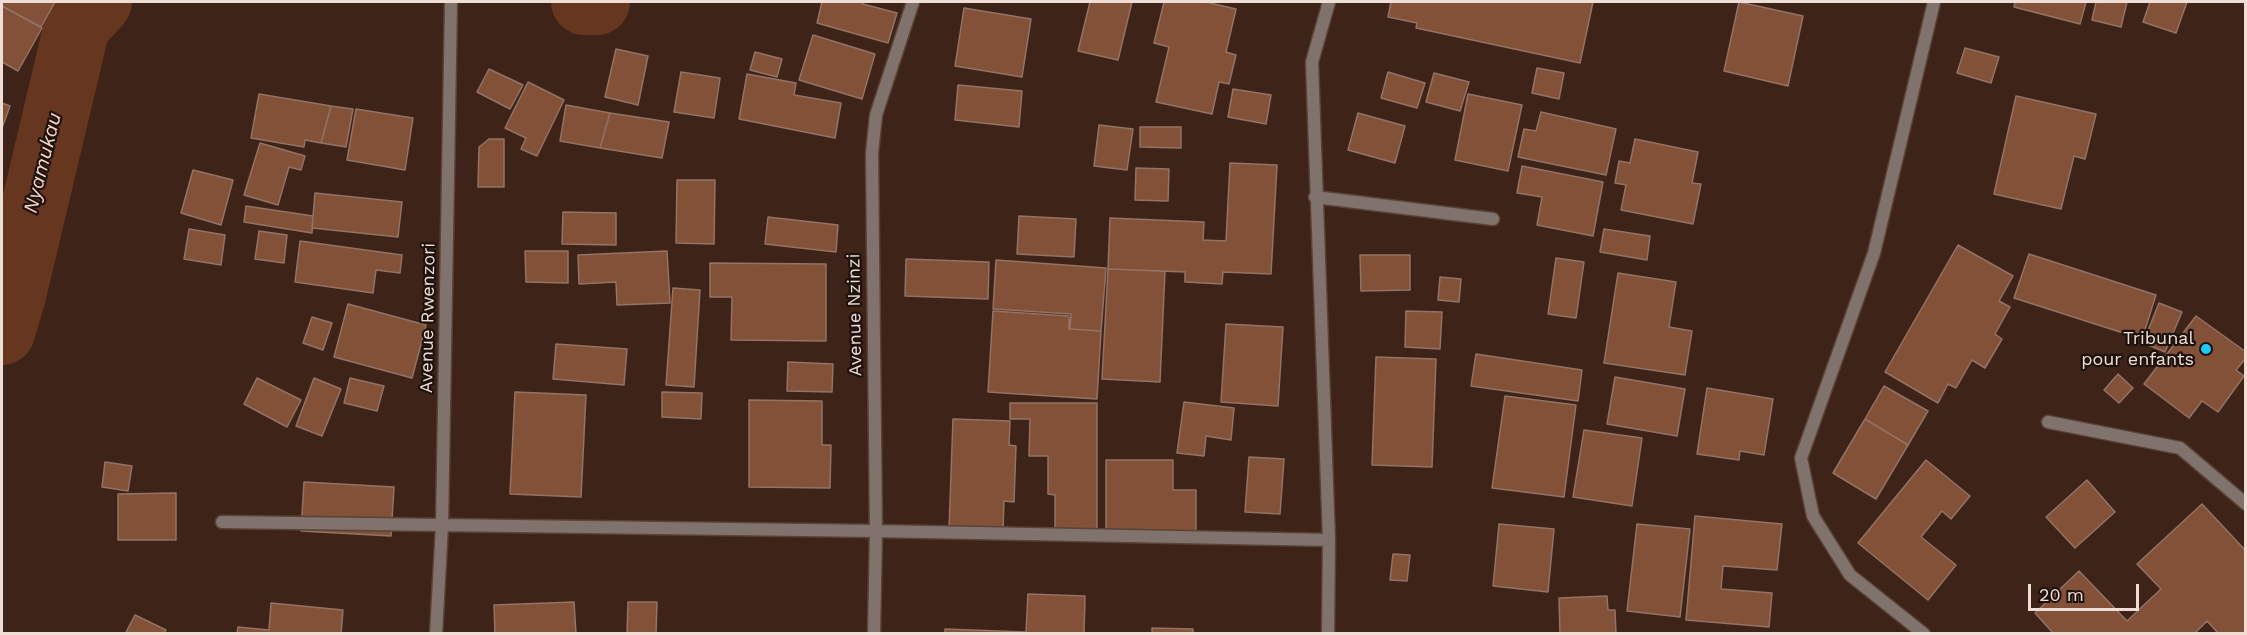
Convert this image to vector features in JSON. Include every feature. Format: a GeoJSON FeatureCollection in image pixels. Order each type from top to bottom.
{"type":"FeatureCollection","features":[{"type":"Feature","properties":{"kind":"street","name":"Avenue Rwenzori"},"geometry":{"type":"LineString","coordinates":[[436,633],[442,526],[451,2]]}},
{"type":"Feature","properties":{"kind":"street","name":"Avenue Nzinzi"},"geometry":{"type":"LineString","coordinates":[[874,633],[876,531],[872,153],[876,115],[913,2]]}},
{"type":"Feature","properties":{"kind":"street"},"geometry":{"type":"LineString","coordinates":[[1328,633],[1329,540],[1315,197],[1312,62],[1329,2]]}},
{"type":"Feature","properties":{"kind":"street"},"geometry":{"type":"LineString","coordinates":[[1924,633],[1850,575],[1813,516],[1801,458],[1874,253],[1934,2]]}},
{"type":"Feature","properties":{"kind":"street"},"geometry":{"type":"LineString","coordinates":[[1315,197],[1492,219]]}},
{"type":"Feature","properties":{"kind":"street"},"geometry":{"type":"LineString","coordinates":[[2048,422],[2180,448],[2246,504]]}},
{"type":"Feature","properties":{"kind":"street"},"geometry":{"type":"LineString","coordinates":[[222,522],[1329,540]]}},
{"type":"Feature","properties":{"kind":"building"},"geometry":{"type":"Polygon","coordinates":[[[2,2],[55,2],[41,27],[2,6],[2,2]]]}},
{"type":"Feature","properties":{"kind":"building"},"geometry":{"type":"Polygon","coordinates":[[[822,2],[863,2],[863,4],[897,13],[888,43],[817,23],[822,2]]]}},
{"type":"Feature","properties":{"kind":"building"},"geometry":{"type":"Polygon","coordinates":[[[1090,2],[1132,2],[1118,60],[1078,51],[1090,2]]]}},
{"type":"Feature","properties":{"kind":"building"},"geometry":{"type":"Polygon","coordinates":[[[1164,2],[1206,2],[1236,9],[1226,52],[1236,55],[1229,84],[1219,82],[1212,114],[1156,102],[1169,47],[1154,43],[1164,2]]]}},
{"type":"Feature","properties":{"kind":"building"},"geometry":{"type":"Polygon","coordinates":[[[1391,2],[1593,2],[1580,63],[1416,28],[1417,23],[1388,17],[1391,2]]]}},
{"type":"Feature","properties":{"kind":"building"},"geometry":{"type":"Polygon","coordinates":[[[1739,2],[1803,16],[1788,86],[1724,71],[1739,2]]]}},
{"type":"Feature","properties":{"kind":"building"},"geometry":{"type":"Polygon","coordinates":[[[2015,2],[2086,2],[2080,24],[2014,7],[2015,2]]]}},
{"type":"Feature","properties":{"kind":"building"},"geometry":{"type":"Polygon","coordinates":[[[2096,2],[2127,2],[2121,27],[2092,20],[2096,2]]]}},
{"type":"Feature","properties":{"kind":"building"},"geometry":{"type":"Polygon","coordinates":[[[2150,2],[2187,2],[2176,33],[2143,22],[2150,2]]]}},
{"type":"Feature","properties":{"kind":"building"},"geometry":{"type":"Polygon","coordinates":[[[2,6],[42,28],[18,71],[2,62],[2,6]]]}},
{"type":"Feature","properties":{"kind":"building"},"geometry":{"type":"Polygon","coordinates":[[[964,8],[1031,19],[1022,77],[955,66],[964,8]]]}},
{"type":"Feature","properties":{"kind":"building"},"geometry":{"type":"Polygon","coordinates":[[[813,35],[875,54],[862,99],[799,80],[813,35]]]}},
{"type":"Feature","properties":{"kind":"building"},"geometry":{"type":"Polygon","coordinates":[[[1965,48],[1999,57],[1991,83],[1957,73],[1965,48]]]}},
{"type":"Feature","properties":{"kind":"building"},"geometry":{"type":"Polygon","coordinates":[[[616,49],[648,56],[638,105],[605,97],[616,49]]]}},
{"type":"Feature","properties":{"kind":"building"},"geometry":{"type":"Polygon","coordinates":[[[755,52],[782,59],[777,77],[750,70],[755,52]]]}},
{"type":"Feature","properties":{"kind":"building"},"geometry":{"type":"Polygon","coordinates":[[[1537,68],[1564,73],[1559,99],[1532,93],[1537,68]]]}},
{"type":"Feature","properties":{"kind":"building"},"geometry":{"type":"Polygon","coordinates":[[[489,69],[523,85],[510,109],[477,92],[489,69]]]}},
{"type":"Feature","properties":{"kind":"building"},"geometry":{"type":"Polygon","coordinates":[[[681,72],[720,78],[714,118],[674,112],[681,72]]]}},
{"type":"Feature","properties":{"kind":"building"},"geometry":{"type":"Polygon","coordinates":[[[1388,72],[1425,83],[1417,108],[1381,98],[1388,72]]]}},
{"type":"Feature","properties":{"kind":"building"},"geometry":{"type":"Polygon","coordinates":[[[1434,73],[1469,82],[1460,111],[1426,102],[1434,73]]]}},
{"type":"Feature","properties":{"kind":"building"},"geometry":{"type":"Polygon","coordinates":[[[747,74],[796,83],[794,95],[841,103],[835,138],[739,119],[747,74]]]}},
{"type":"Feature","properties":{"kind":"building"},"geometry":{"type":"Polygon","coordinates":[[[528,82],[564,100],[537,156],[521,149],[526,138],[505,128],[528,82]]]}},
{"type":"Feature","properties":{"kind":"building"},"geometry":{"type":"Polygon","coordinates":[[[958,85],[1022,91],[1019,127],[955,120],[958,85]]]}},
{"type":"Feature","properties":{"kind":"building"},"geometry":{"type":"Polygon","coordinates":[[[1233,89],[1271,95],[1266,124],[1228,117],[1233,89]]]}},
{"type":"Feature","properties":{"kind":"building"},"geometry":{"type":"Polygon","coordinates":[[[259,94],[331,106],[321,143],[305,140],[304,147],[251,138],[259,94]]]}},
{"type":"Feature","properties":{"kind":"building"},"geometry":{"type":"Polygon","coordinates":[[[1468,94],[1522,105],[1508,171],[1455,160],[1468,94]]]}},
{"type":"Feature","properties":{"kind":"building"},"geometry":{"type":"Polygon","coordinates":[[[2016,96],[2096,114],[2085,159],[2074,156],[2061,209],[1994,194],[2016,96]]]}},
{"type":"Feature","properties":{"kind":"building"},"geometry":{"type":"Polygon","coordinates":[[[2,103],[10,106],[2,128],[2,103]]]}},
{"type":"Feature","properties":{"kind":"building"},"geometry":{"type":"Polygon","coordinates":[[[566,105],[610,113],[600,148],[560,141],[566,105]]]}},
{"type":"Feature","properties":{"kind":"building"},"geometry":{"type":"Polygon","coordinates":[[[331,106],[353,109],[346,147],[321,143],[331,106]]]}},
{"type":"Feature","properties":{"kind":"building"},"geometry":{"type":"Polygon","coordinates":[[[356,109],[413,118],[405,170],[347,160],[356,109]]]}},
{"type":"Feature","properties":{"kind":"building"},"geometry":{"type":"Polygon","coordinates":[[[1541,112],[1616,129],[1606,175],[1518,157],[1524,129],[1536,131],[1541,112]]]}},
{"type":"Feature","properties":{"kind":"building"},"geometry":{"type":"Polygon","coordinates":[[[610,113],[669,122],[662,158],[600,148],[610,113]]]}},
{"type":"Feature","properties":{"kind":"building"},"geometry":{"type":"Polygon","coordinates":[[[1358,113],[1405,126],[1395,163],[1348,150],[1358,113]]]}},
{"type":"Feature","properties":{"kind":"building"},"geometry":{"type":"Polygon","coordinates":[[[1099,125],[1133,129],[1127,170],[1094,166],[1099,125]]]}},
{"type":"Feature","properties":{"kind":"building"},"geometry":{"type":"Polygon","coordinates":[[[1140,127],[1181,127],[1181,148],[1140,147],[1140,127]]]}},
{"type":"Feature","properties":{"kind":"building"},"geometry":{"type":"Polygon","coordinates":[[[489,139],[504,139],[504,187],[478,187],[479,147],[489,139]]]}},
{"type":"Feature","properties":{"kind":"building"},"geometry":{"type":"Polygon","coordinates":[[[1635,139],[1698,152],[1692,183],[1701,184],[1693,224],[1621,210],[1626,185],[1615,183],[1619,161],[1630,163],[1635,139]]]}},
{"type":"Feature","properties":{"kind":"building"},"geometry":{"type":"Polygon","coordinates":[[[260,143],[305,156],[301,170],[289,167],[278,205],[244,195],[260,143]]]}},
{"type":"Feature","properties":{"kind":"building"},"geometry":{"type":"Polygon","coordinates":[[[1230,163],[1277,165],[1271,274],[1223,272],[1222,284],[1185,282],[1185,272],[1108,269],[1110,218],[1204,222],[1203,240],[1226,241],[1230,163]]]}},
{"type":"Feature","properties":{"kind":"building"},"geometry":{"type":"Polygon","coordinates":[[[1522,166],[1603,182],[1593,236],[1537,225],[1542,197],[1517,193],[1522,166]]]}},
{"type":"Feature","properties":{"kind":"building"},"geometry":{"type":"Polygon","coordinates":[[[1136,168],[1169,169],[1168,201],[1135,200],[1136,168]]]}},
{"type":"Feature","properties":{"kind":"building"},"geometry":{"type":"Polygon","coordinates":[[[193,170],[233,180],[221,225],[181,213],[193,170]]]}},
{"type":"Feature","properties":{"kind":"building"},"geometry":{"type":"Polygon","coordinates":[[[677,180],[715,180],[714,244],[676,243],[677,180]]]}},
{"type":"Feature","properties":{"kind":"building"},"geometry":{"type":"Polygon","coordinates":[[[315,193],[402,202],[398,237],[312,228],[315,193]]]}},
{"type":"Feature","properties":{"kind":"building"},"geometry":{"type":"Polygon","coordinates":[[[246,206],[313,216],[312,233],[244,222],[246,206]]]}},
{"type":"Feature","properties":{"kind":"building"},"geometry":{"type":"Polygon","coordinates":[[[563,212],[616,213],[616,245],[562,244],[563,212]]]}},
{"type":"Feature","properties":{"kind":"building"},"geometry":{"type":"Polygon","coordinates":[[[1019,216],[1076,219],[1074,257],[1017,254],[1019,216]]]}},
{"type":"Feature","properties":{"kind":"building"},"geometry":{"type":"Polygon","coordinates":[[[768,217],[838,225],[836,252],[765,244],[768,217]]]}},
{"type":"Feature","properties":{"kind":"building"},"geometry":{"type":"Polygon","coordinates":[[[189,229],[225,235],[221,265],[184,259],[189,229]]]}},
{"type":"Feature","properties":{"kind":"building"},"geometry":{"type":"Polygon","coordinates":[[[1604,229],[1650,236],[1647,260],[1600,252],[1604,229]]]}},
{"type":"Feature","properties":{"kind":"building"},"geometry":{"type":"Polygon","coordinates":[[[259,231],[287,235],[284,263],[255,259],[259,231]]]}},
{"type":"Feature","properties":{"kind":"building"},"geometry":{"type":"Polygon","coordinates":[[[300,241],[402,255],[400,273],[376,270],[373,293],[295,282],[300,241]]]}},
{"type":"Feature","properties":{"kind":"building"},"geometry":{"type":"Polygon","coordinates":[[[1958,245],[2013,276],[1999,301],[2010,307],[1995,334],[2002,339],[1985,368],[1972,360],[1956,388],[1948,384],[1938,403],[1885,372],[1958,245]]]}},
{"type":"Feature","properties":{"kind":"building"},"geometry":{"type":"Polygon","coordinates":[[[525,251],[568,251],[568,283],[526,282],[525,251]]]}},
{"type":"Feature","properties":{"kind":"building"},"geometry":{"type":"Polygon","coordinates":[[[667,251],[670,303],[617,305],[616,282],[579,284],[578,255],[667,251]]]}},
{"type":"Feature","properties":{"kind":"building"},"geometry":{"type":"Polygon","coordinates":[[[2029,254],[2156,295],[2142,339],[2014,298],[2029,254]]]}},
{"type":"Feature","properties":{"kind":"building"},"geometry":{"type":"Polygon","coordinates":[[[1360,255],[1410,255],[1410,290],[1361,291],[1360,255]]]}},
{"type":"Feature","properties":{"kind":"building"},"geometry":{"type":"Polygon","coordinates":[[[1556,258],[1584,262],[1576,318],[1548,314],[1556,258]]]}},
{"type":"Feature","properties":{"kind":"building"},"geometry":{"type":"Polygon","coordinates":[[[906,259],[989,262],[988,299],[905,296],[906,259]]]}},
{"type":"Feature","properties":{"kind":"building"},"geometry":{"type":"Polygon","coordinates":[[[996,260],[1106,268],[1101,331],[1070,329],[1071,314],[993,309],[996,260]]]}},
{"type":"Feature","properties":{"kind":"building"},"geometry":{"type":"Polygon","coordinates":[[[710,263],[826,264],[826,341],[731,340],[732,297],[710,297],[710,263]]]}},
{"type":"Feature","properties":{"kind":"building"},"geometry":{"type":"Polygon","coordinates":[[[1108,269],[1165,271],[1160,382],[1102,379],[1108,269]]]}},
{"type":"Feature","properties":{"kind":"building"},"geometry":{"type":"Polygon","coordinates":[[[1618,273],[1676,282],[1669,327],[1692,331],[1685,375],[1604,363],[1618,273]]]}},
{"type":"Feature","properties":{"kind":"building"},"geometry":{"type":"Polygon","coordinates":[[[1440,277],[1461,279],[1459,302],[1438,300],[1440,277]]]}},
{"type":"Feature","properties":{"kind":"building"},"geometry":{"type":"Polygon","coordinates":[[[673,288],[700,290],[694,387],[666,385],[673,288]]]}},
{"type":"Feature","properties":{"kind":"building"},"geometry":{"type":"Polygon","coordinates":[[[2159,303],[2182,312],[2165,352],[2143,343],[2159,303]]]}},
{"type":"Feature","properties":{"kind":"building"},"geometry":{"type":"Polygon","coordinates":[[[348,304],[426,325],[412,378],[334,357],[348,304]]]}},
{"type":"Feature","properties":{"kind":"building"},"geometry":{"type":"Polygon","coordinates":[[[993,311],[1069,316],[1069,329],[1101,331],[1097,399],[988,392],[993,311]]]}},
{"type":"Feature","properties":{"kind":"building"},"geometry":{"type":"Polygon","coordinates":[[[1406,311],[1442,312],[1440,349],[1405,347],[1406,311]]]}},
{"type":"Feature","properties":{"kind":"building"},"geometry":{"type":"Polygon","coordinates":[[[2196,316],[2246,352],[2246,358],[2236,370],[2244,376],[2218,412],[2202,401],[2189,418],[2144,384],[2196,316]]]}},
{"type":"Feature","properties":{"kind":"building"},"geometry":{"type":"Polygon","coordinates":[[[312,317],[332,323],[323,350],[303,343],[312,317]]]}},
{"type":"Feature","properties":{"kind":"building"},"geometry":{"type":"Polygon","coordinates":[[[1226,324],[1283,327],[1278,406],[1221,402],[1226,324]]]}},
{"type":"Feature","properties":{"kind":"building"},"geometry":{"type":"Polygon","coordinates":[[[556,344],[627,349],[624,385],[553,379],[556,344]]]}},
{"type":"Feature","properties":{"kind":"building"},"geometry":{"type":"Polygon","coordinates":[[[1476,354],[1582,370],[1578,401],[1471,386],[1476,354]]]}},
{"type":"Feature","properties":{"kind":"building"},"geometry":{"type":"Polygon","coordinates":[[[1376,357],[1436,359],[1432,467],[1372,465],[1376,357]]]}},
{"type":"Feature","properties":{"kind":"building"},"geometry":{"type":"Polygon","coordinates":[[[788,362],[833,364],[832,392],[787,391],[788,362]]]}},
{"type":"Feature","properties":{"kind":"building"},"geometry":{"type":"Polygon","coordinates":[[[2118,374],[2133,388],[2119,403],[2104,390],[2118,374]]]}},
{"type":"Feature","properties":{"kind":"building"},"geometry":{"type":"Polygon","coordinates":[[[1615,377],[1685,389],[1677,436],[1607,424],[1615,377]]]}},
{"type":"Feature","properties":{"kind":"building"},"geometry":{"type":"Polygon","coordinates":[[[257,378],[301,400],[287,427],[244,404],[257,378]]]}},
{"type":"Feature","properties":{"kind":"building"},"geometry":{"type":"Polygon","coordinates":[[[314,378],[341,389],[322,436],[296,426],[314,378]]]}},
{"type":"Feature","properties":{"kind":"building"},"geometry":{"type":"Polygon","coordinates":[[[350,378],[384,386],[377,411],[344,403],[350,378]]]}},
{"type":"Feature","properties":{"kind":"building"},"geometry":{"type":"Polygon","coordinates":[[[1884,386],[1928,411],[1908,445],[1865,419],[1884,386]]]}},
{"type":"Feature","properties":{"kind":"building"},"geometry":{"type":"Polygon","coordinates":[[[1707,388],[1773,399],[1764,455],[1740,451],[1739,460],[1697,454],[1707,388]]]}},
{"type":"Feature","properties":{"kind":"building"},"geometry":{"type":"Polygon","coordinates":[[[515,392],[586,395],[581,497],[510,494],[515,392]]]}},
{"type":"Feature","properties":{"kind":"building"},"geometry":{"type":"Polygon","coordinates":[[[662,392],[702,393],[701,419],[662,417],[662,392]]]}},
{"type":"Feature","properties":{"kind":"building"},"geometry":{"type":"Polygon","coordinates":[[[1505,396],[1576,405],[1564,497],[1492,488],[1505,396]]]}},
{"type":"Feature","properties":{"kind":"building"},"geometry":{"type":"Polygon","coordinates":[[[749,400],[822,401],[822,445],[831,445],[830,488],[749,487],[749,400]]]}},
{"type":"Feature","properties":{"kind":"building"},"geometry":{"type":"Polygon","coordinates":[[[1184,402],[1234,408],[1231,440],[1206,436],[1204,456],[1177,453],[1184,402]]]}},
{"type":"Feature","properties":{"kind":"building"},"geometry":{"type":"Polygon","coordinates":[[[1010,403],[1097,403],[1097,533],[1055,533],[1055,495],[1048,494],[1048,456],[1029,456],[1030,419],[1010,419],[1010,403]]]}},
{"type":"Feature","properties":{"kind":"building"},"geometry":{"type":"Polygon","coordinates":[[[953,419],[1010,421],[1009,445],[1016,446],[1014,502],[1004,501],[1003,530],[949,529],[953,419]]]}},
{"type":"Feature","properties":{"kind":"building"},"geometry":{"type":"Polygon","coordinates":[[[1865,419],[1908,445],[1876,499],[1833,473],[1865,419]]]}},
{"type":"Feature","properties":{"kind":"building"},"geometry":{"type":"Polygon","coordinates":[[[1584,430],[1642,438],[1632,506],[1573,497],[1584,430]]]}},
{"type":"Feature","properties":{"kind":"building"},"geometry":{"type":"Polygon","coordinates":[[[1249,457],[1284,459],[1280,514],[1245,512],[1249,457]]]}},
{"type":"Feature","properties":{"kind":"building"},"geometry":{"type":"Polygon","coordinates":[[[1106,460],[1173,460],[1173,490],[1196,490],[1196,532],[1106,531],[1106,460]]]}},
{"type":"Feature","properties":{"kind":"building"},"geometry":{"type":"Polygon","coordinates":[[[1926,460],[1970,496],[1951,519],[1942,511],[1921,537],[1956,565],[1928,600],[1858,543],[1926,460]]]}},
{"type":"Feature","properties":{"kind":"building"},"geometry":{"type":"Polygon","coordinates":[[[105,462],[132,466],[128,491],[102,487],[105,462]]]}},
{"type":"Feature","properties":{"kind":"building"},"geometry":{"type":"Polygon","coordinates":[[[2087,480],[2115,512],[2075,548],[2046,517],[2087,480]]]}},
{"type":"Feature","properties":{"kind":"building"},"geometry":{"type":"Polygon","coordinates":[[[304,482],[394,487],[391,536],[301,531],[304,482]]]}},
{"type":"Feature","properties":{"kind":"building"},"geometry":{"type":"Polygon","coordinates":[[[176,493],[176,540],[118,540],[118,494],[176,493]]]}},
{"type":"Feature","properties":{"kind":"building"},"geometry":{"type":"Polygon","coordinates":[[[2202,504],[2246,551],[2246,634],[2219,634],[2207,621],[2194,634],[2054,634],[2035,613],[2079,571],[2127,621],[2161,589],[2137,564],[2202,504]]]}},
{"type":"Feature","properties":{"kind":"building"},"geometry":{"type":"Polygon","coordinates":[[[1695,516],[1782,524],[1777,570],[1723,566],[1721,589],[1772,593],[1769,627],[1686,620],[1695,516]]]}},
{"type":"Feature","properties":{"kind":"building"},"geometry":{"type":"Polygon","coordinates":[[[1499,524],[1554,529],[1548,592],[1493,586],[1499,524]]]}},
{"type":"Feature","properties":{"kind":"building"},"geometry":{"type":"Polygon","coordinates":[[[1637,524],[1690,529],[1680,617],[1627,611],[1637,524]]]}},
{"type":"Feature","properties":{"kind":"building"},"geometry":{"type":"Polygon","coordinates":[[[1393,554],[1410,555],[1407,581],[1390,580],[1393,554]]]}},
{"type":"Feature","properties":{"kind":"building"},"geometry":{"type":"Polygon","coordinates":[[[1028,594],[1085,596],[1084,634],[945,634],[945,629],[1026,632],[1028,594]]]}},
{"type":"Feature","properties":{"kind":"building"},"geometry":{"type":"Polygon","coordinates":[[[1607,596],[1608,610],[1615,610],[1616,634],[1560,634],[1559,598],[1607,596]]]}},
{"type":"Feature","properties":{"kind":"building"},"geometry":{"type":"Polygon","coordinates":[[[574,602],[576,634],[495,634],[494,605],[574,602]]]}},
{"type":"Feature","properties":{"kind":"building"},"geometry":{"type":"Polygon","coordinates":[[[628,602],[657,602],[656,634],[627,634],[628,602]]]}},
{"type":"Feature","properties":{"kind":"building"},"geometry":{"type":"Polygon","coordinates":[[[271,603],[343,610],[341,634],[237,634],[238,627],[269,630],[271,603]]]}},
{"type":"Feature","properties":{"kind":"building"},"geometry":{"type":"Polygon","coordinates":[[[135,615],[166,630],[164,634],[125,634],[135,615]]]}},
{"type":"Feature","properties":{"kind":"building"},"geometry":{"type":"Polygon","coordinates":[[[1152,628],[1193,629],[1193,634],[1152,634],[1152,628]]]}},
{"type":"Feature","properties":{"kind":"waterway","name":"Nyamukau"},"geometry":{"type":"LineString","coordinates":[[2,332],[13,295],[77,26],[99,2]]}},
{"type":"Feature","properties":{"kind":"waterway","name":"Nyamukau"},"geometry":{"type":"LineString","coordinates":[[584,2],[597,2]]}},
{"type":"Feature","properties":{"kind":"place","name":"Tribunal pour enfants"},"geometry":{"type":"Point","coordinates":[2206,349]}}]}
